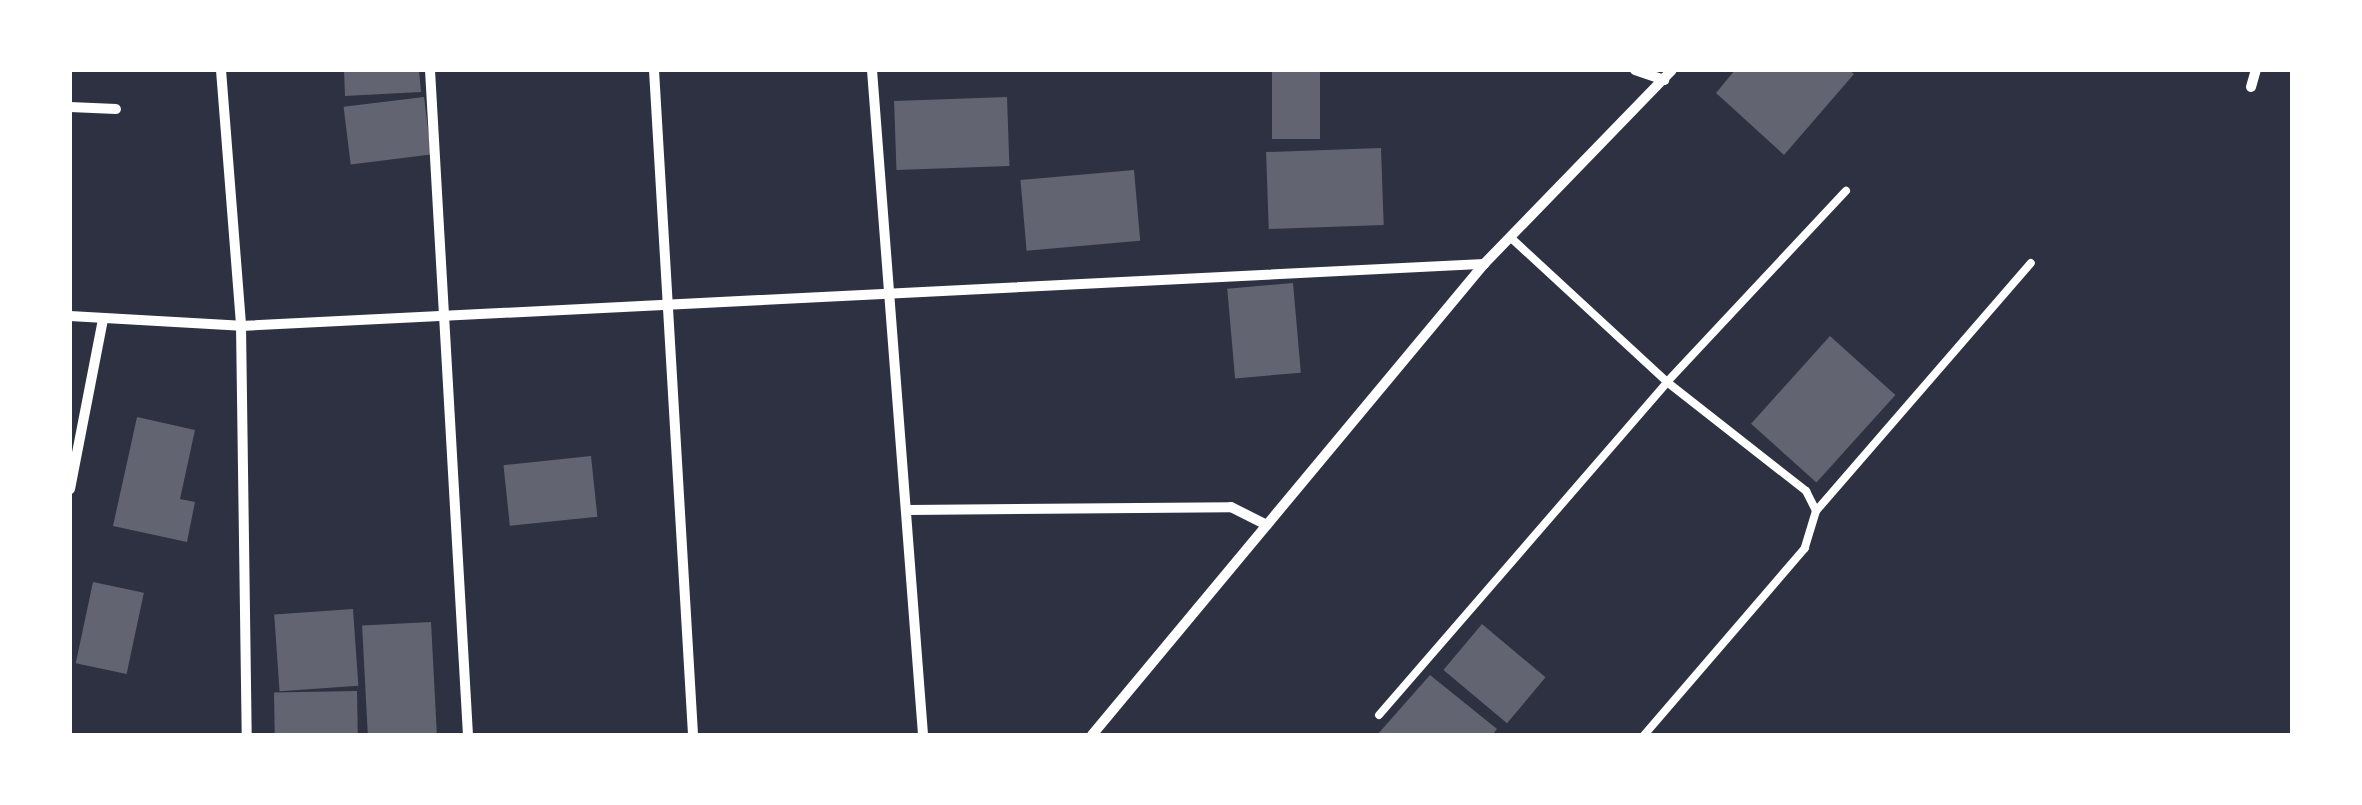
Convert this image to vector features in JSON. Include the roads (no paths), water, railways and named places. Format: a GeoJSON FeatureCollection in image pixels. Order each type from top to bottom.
{"type":"FeatureCollection","features":[{"type":"Feature","properties":{"kind":"street"},"geometry":{"type":"LineString","coordinates":[[221,70],[241,326],[247,735]]}},
{"type":"Feature","properties":{"kind":"street"},"geometry":{"type":"LineString","coordinates":[[430,70],[450,318],[468,735]]}},
{"type":"Feature","properties":{"kind":"street"},"geometry":{"type":"LineString","coordinates":[[654,70],[694,735]]}},
{"type":"Feature","properties":{"kind":"street"},"geometry":{"type":"LineString","coordinates":[[872,70],[893,294],[922,735]]}},
{"type":"Feature","properties":{"kind":"street"},"geometry":{"type":"LineString","coordinates":[[1635,70],[1668,75]]}},
{"type":"Feature","properties":{"kind":"street"},"geometry":{"type":"LineString","coordinates":[[2251,87],[2256,70]]}},
{"type":"Feature","properties":{"kind":"street"},"geometry":{"type":"LineString","coordinates":[[1092,735],[1484,264],[1668,75]]}},
{"type":"Feature","properties":{"kind":"street"},"geometry":{"type":"LineString","coordinates":[[70,107],[116,109]]}},
{"type":"Feature","properties":{"kind":"street"},"geometry":{"type":"LineString","coordinates":[[70,316],[241,326],[1484,264]]}},
{"type":"Feature","properties":{"kind":"street"},"geometry":{"type":"LineString","coordinates":[[70,489],[103,319]]}},
{"type":"Feature","properties":{"kind":"street"},"geometry":{"type":"LineString","coordinates":[[908,510],[1231,507],[1267,525]]}},
{"type":"Feature","properties":{"kind":"lane"},"geometry":{"type":"LineString","coordinates":[[1379,715],[1667,382],[1846,191]]}},
{"type":"Feature","properties":{"kind":"lane"},"geometry":{"type":"LineString","coordinates":[[1510,237],[1667,382],[1806,491],[1816,511]]}},
{"type":"Feature","properties":{"kind":"lane"},"geometry":{"type":"LineString","coordinates":[[1644,735],[1806,548],[1816,511],[2031,264]]}}]}
